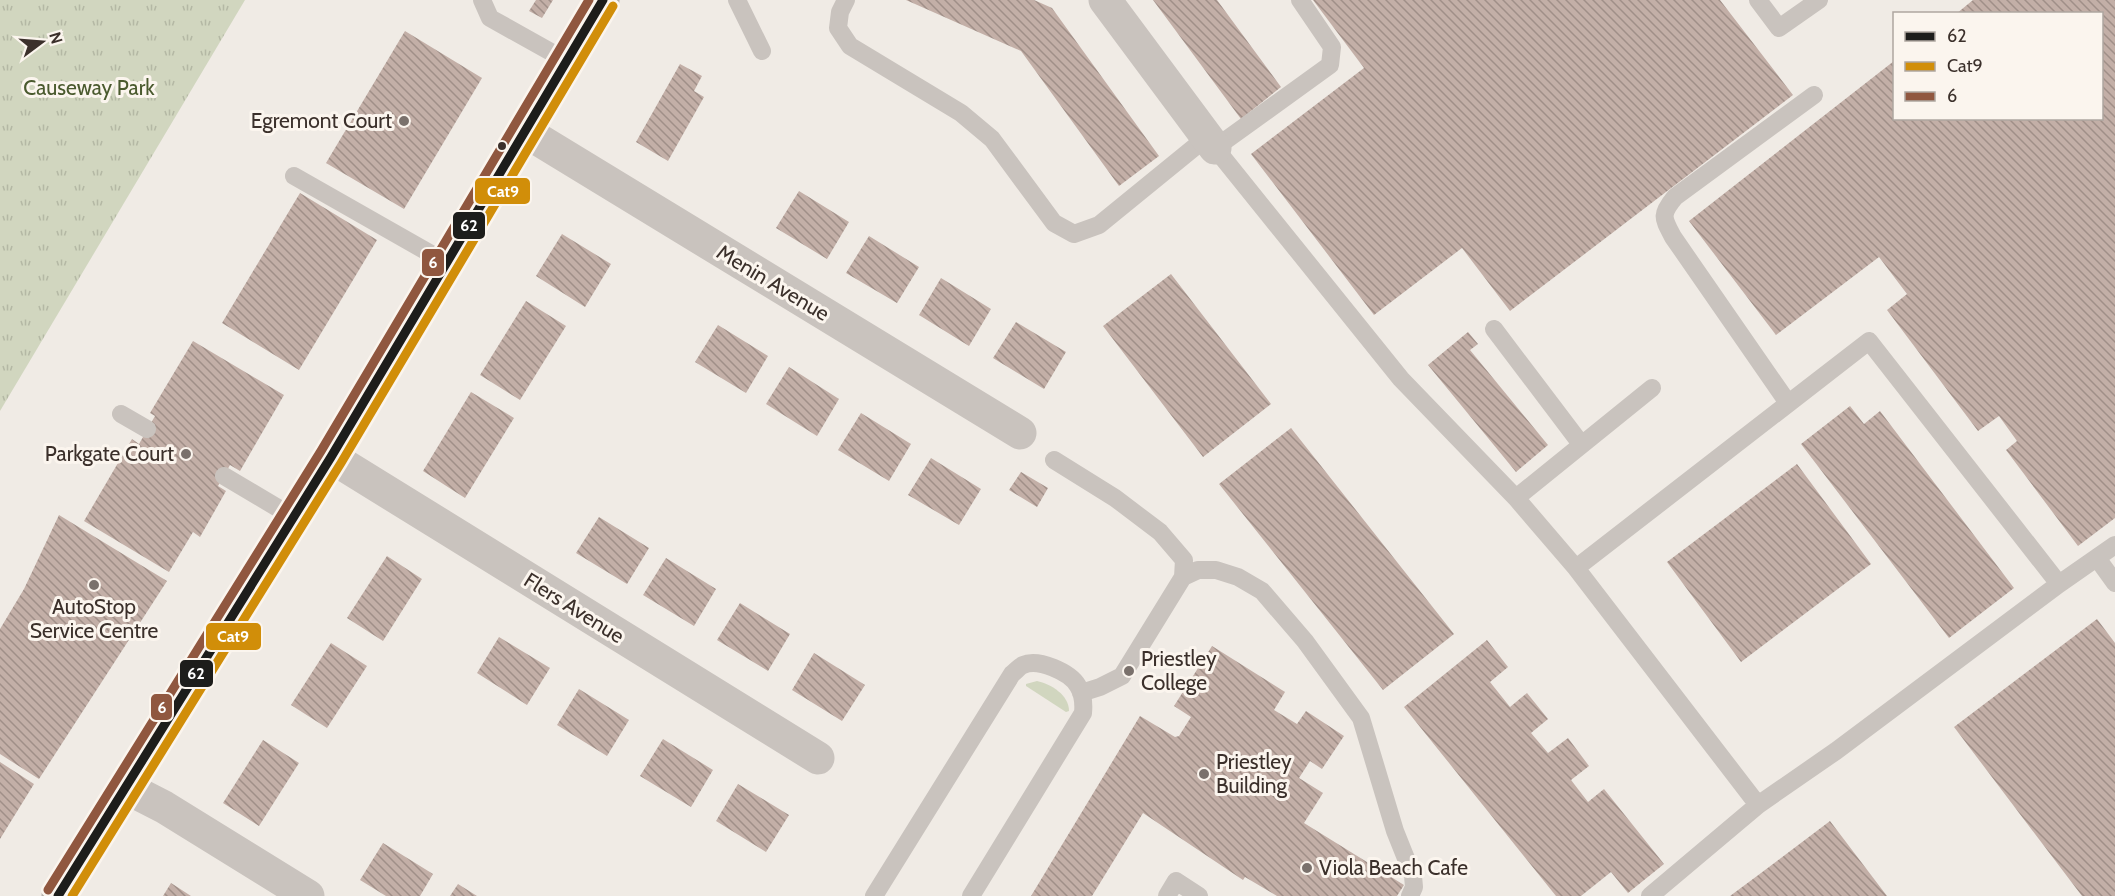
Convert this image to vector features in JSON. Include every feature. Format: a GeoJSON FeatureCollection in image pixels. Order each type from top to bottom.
{"type":"FeatureCollection","features":[{"type":"Feature","properties":{"kind":"highway"},"geometry":{"type":"LineString","coordinates":[[58,896],[292,517],[331,458],[603,0]]}},
{"type":"Feature","properties":{"kind":"street"},"geometry":{"type":"LineString","coordinates":[[1105,0],[1211,143]]}},
{"type":"Feature","properties":{"kind":"street","name":"Menin Avenue"},"geometry":{"type":"LineString","coordinates":[[526,132],[1020,433]]}},
{"type":"Feature","properties":{"kind":"street","name":"Flers Avenue"},"geometry":{"type":"LineString","coordinates":[[331,458],[818,758]]}},
{"type":"Feature","properties":{"kind":"street"},"geometry":{"type":"LineString","coordinates":[[125,787],[164,807],[308,896]]}},
{"type":"Feature","properties":{"kind":"lane"},"geometry":{"type":"LineString","coordinates":[[482,0],[490,18],[567,61]]}},
{"type":"Feature","properties":{"kind":"lane"},"geometry":{"type":"LineString","coordinates":[[737,0],[762,51]]}},
{"type":"Feature","properties":{"kind":"lane"},"geometry":{"type":"LineString","coordinates":[[846,0],[840,12],[838,28],[850,46],[961,113],[992,140],[1054,223],[1074,234],[1100,225],[1211,143],[1330,65],[1332,47],[1300,0]]}},
{"type":"Feature","properties":{"kind":"lane"},"geometry":{"type":"LineString","coordinates":[[1758,0],[1779,28],[1819,0]]}},
{"type":"Feature","properties":{"kind":"lane"},"geometry":{"type":"LineString","coordinates":[[1788,403],[1673,237],[1665,221],[1665,209],[1675,197],[1814,95]]}},
{"type":"Feature","properties":{"kind":"lane"},"geometry":{"type":"LineString","coordinates":[[1211,143],[1401,379],[1516,498],[1576,568],[1758,805]]}},
{"type":"Feature","properties":{"kind":"lane"},"geometry":{"type":"LineString","coordinates":[[294,176],[447,263]]}},
{"type":"Feature","properties":{"kind":"lane"},"geometry":{"type":"LineString","coordinates":[[1494,329],[1581,444]]}},
{"type":"Feature","properties":{"kind":"lane"},"geometry":{"type":"LineString","coordinates":[[1576,568],[1869,341],[2059,584]]}},
{"type":"Feature","properties":{"kind":"lane"},"geometry":{"type":"LineString","coordinates":[[1516,498],[1652,388]]}},
{"type":"Feature","properties":{"kind":"lane"},"geometry":{"type":"LineString","coordinates":[[121,414],[147,429]]}},
{"type":"Feature","properties":{"kind":"lane"},"geometry":{"type":"LineString","coordinates":[[1053,460],[1115,498],[1160,532],[1184,560],[1184,577]]}},
{"type":"Feature","properties":{"kind":"lane"},"geometry":{"type":"LineString","coordinates":[[224,476],[292,517]]}},
{"type":"Feature","properties":{"kind":"lane"},"geometry":{"type":"LineString","coordinates":[[1650,896],[1758,805],[1836,751],[2059,584],[2115,545]]}},
{"type":"Feature","properties":{"kind":"lane"},"geometry":{"type":"LineString","coordinates":[[2097,558],[2115,583]]}},
{"type":"Feature","properties":{"kind":"lane"},"geometry":{"type":"LineString","coordinates":[[1081,693],[1122,676],[1184,577],[1198,570],[1216,570],[1238,577],[1262,591],[1305,641],[1361,718],[1395,831],[1413,876],[1414,886],[1410,896]]}},
{"type":"Feature","properties":{"kind":"lane"},"geometry":{"type":"LineString","coordinates":[[874,896],[1012,674],[1023,665],[1035,662],[1049,665],[1070,677],[1077,684],[1084,702],[1083,713],[971,896]]}},
{"type":"Feature","properties":{"kind":"lane"},"geometry":{"type":"LineString","coordinates":[[1167,896],[1176,881],[1198,896]]}},
{"type":"Feature","properties":{"kind":"green space","name":"Causeway Park"},"geometry":{"type":"Polygon","coordinates":[[[0,0],[245,0],[0,411],[0,0]]]}},
{"type":"Feature","properties":{"kind":"green space"},"geometry":{"type":"Polygon","coordinates":[[[1037,681],[1063,695],[1069,711],[1066,712],[1026,686],[1026,684],[1037,681]]]}},
{"type":"Feature","properties":{"kind":"building"},"geometry":{"type":"Polygon","coordinates":[[[536,0],[553,0],[542,18],[529,11],[536,0]]]}},
{"type":"Feature","properties":{"kind":"building"},"geometry":{"type":"Polygon","coordinates":[[[906,0],[1034,0],[1052,8],[1159,156],[1119,186],[1021,51],[906,0]]]}},
{"type":"Feature","properties":{"kind":"building"},"geometry":{"type":"Polygon","coordinates":[[[1153,0],[1217,0],[1281,87],[1241,119],[1153,0]]]}},
{"type":"Feature","properties":{"kind":"building"},"geometry":{"type":"Polygon","coordinates":[[[1313,0],[1720,0],[1793,95],[1510,311],[1462,248],[1374,315],[1251,154],[1364,68],[1313,0]]]}},
{"type":"Feature","properties":{"kind":"building"},"geometry":{"type":"Polygon","coordinates":[[[1973,0],[2115,0],[2115,518],[2078,546],[2006,450],[2017,441],[1999,416],[1978,431],[1887,310],[1907,294],[1879,257],[1776,335],[1689,221],[1893,62],[1893,120],[2103,120],[2103,12],[1958,12],[1973,0]]]}},
{"type":"Feature","properties":{"kind":"building","name":"Egremont Court"},"geometry":{"type":"Polygon","coordinates":[[[405,31],[482,78],[404,209],[326,163],[405,31]]]}},
{"type":"Feature","properties":{"kind":"building"},"geometry":{"type":"Polygon","coordinates":[[[680,64],[702,76],[694,91],[704,97],[668,161],[636,142],[680,64]]]}},
{"type":"Feature","properties":{"kind":"building"},"geometry":{"type":"Polygon","coordinates":[[[799,191],[849,222],[827,259],[776,228],[799,191]]]}},
{"type":"Feature","properties":{"kind":"building","name":"Egremont Court"},"geometry":{"type":"Polygon","coordinates":[[[300,193],[377,240],[299,370],[222,323],[300,193]]]}},
{"type":"Feature","properties":{"kind":"building"},"geometry":{"type":"Polygon","coordinates":[[[562,234],[611,264],[585,307],[536,276],[562,234]]]}},
{"type":"Feature","properties":{"kind":"building"},"geometry":{"type":"Polygon","coordinates":[[[869,236],[919,267],[897,303],[846,273],[869,236]]]}},
{"type":"Feature","properties":{"kind":"building"},"geometry":{"type":"Polygon","coordinates":[[[1171,274],[1271,404],[1203,457],[1103,326],[1171,274]]]}},
{"type":"Feature","properties":{"kind":"building"},"geometry":{"type":"Polygon","coordinates":[[[941,278],[991,309],[969,346],[919,315],[941,278]]]}},
{"type":"Feature","properties":{"kind":"building"},"geometry":{"type":"Polygon","coordinates":[[[526,301],[566,326],[520,400],[480,375],[526,301]]]}},
{"type":"Feature","properties":{"kind":"building"},"geometry":{"type":"Polygon","coordinates":[[[1016,322],[1066,352],[1044,389],[993,358],[1016,322]]]}},
{"type":"Feature","properties":{"kind":"building"},"geometry":{"type":"Polygon","coordinates":[[[718,325],[768,356],[746,393],[695,362],[718,325]]]}},
{"type":"Feature","properties":{"kind":"building"},"geometry":{"type":"Polygon","coordinates":[[[1468,332],[1478,344],[1470,350],[1548,445],[1516,472],[1428,365],[1468,332]]]}},
{"type":"Feature","properties":{"kind":"building","name":"Parkgate Court"},"geometry":{"type":"Polygon","coordinates":[[[193,341],[284,395],[240,471],[230,465],[218,486],[226,491],[200,537],[193,532],[169,572],[84,521],[132,439],[139,444],[155,416],[150,413],[193,341]]]}},
{"type":"Feature","properties":{"kind":"building"},"geometry":{"type":"Polygon","coordinates":[[[789,367],[839,399],[817,436],[766,404],[789,367]]]}},
{"type":"Feature","properties":{"kind":"building"},"geometry":{"type":"Polygon","coordinates":[[[471,392],[514,418],[465,498],[423,471],[471,392]]]}},
{"type":"Feature","properties":{"kind":"building"},"geometry":{"type":"Polygon","coordinates":[[[1850,406],[1864,424],[1880,411],[2014,588],[1949,638],[1801,444],[1850,406]]]}},
{"type":"Feature","properties":{"kind":"building"},"geometry":{"type":"Polygon","coordinates":[[[861,413],[911,444],[889,481],[838,450],[861,413]]]}},
{"type":"Feature","properties":{"kind":"building"},"geometry":{"type":"Polygon","coordinates":[[[1291,428],[1454,634],[1383,690],[1219,484],[1291,428]]]}},
{"type":"Feature","properties":{"kind":"building"},"geometry":{"type":"Polygon","coordinates":[[[931,458],[981,489],[959,525],[908,495],[931,458]]]}},
{"type":"Feature","properties":{"kind":"building"},"geometry":{"type":"Polygon","coordinates":[[[1797,464],[1871,564],[1741,662],[1667,562],[1797,464]]]}},
{"type":"Feature","properties":{"kind":"building"},"geometry":{"type":"Polygon","coordinates":[[[1021,472],[1048,488],[1037,507],[1009,490],[1021,472]]]}},
{"type":"Feature","properties":{"kind":"building"},"geometry":{"type":"Polygon","coordinates":[[[59,515],[167,581],[39,779],[0,754],[0,629],[24,589],[59,515]]]}},
{"type":"Feature","properties":{"kind":"building"},"geometry":{"type":"Polygon","coordinates":[[[599,517],[649,548],[627,584],[576,553],[599,517]]]}},
{"type":"Feature","properties":{"kind":"building"},"geometry":{"type":"Polygon","coordinates":[[[387,556],[422,579],[383,641],[347,618],[387,556]]]}},
{"type":"Feature","properties":{"kind":"building"},"geometry":{"type":"Polygon","coordinates":[[[666,558],[716,589],[694,626],[643,595],[666,558]]]}},
{"type":"Feature","properties":{"kind":"building"},"geometry":{"type":"Polygon","coordinates":[[[740,603],[790,634],[768,671],[717,640],[740,603]]]}},
{"type":"Feature","properties":{"kind":"building"},"geometry":{"type":"Polygon","coordinates":[[[2097,619],[2115,643],[2115,896],[2082,896],[1954,727],[2097,619]]]}},
{"type":"Feature","properties":{"kind":"building"},"geometry":{"type":"Polygon","coordinates":[[[499,637],[550,668],[527,705],[477,673],[499,637]]]}},
{"type":"Feature","properties":{"kind":"building"},"geometry":{"type":"Polygon","coordinates":[[[1487,640],[1508,667],[1490,682],[1510,707],[1527,693],[1548,719],[1531,733],[1548,753],[1568,738],[1589,766],[1571,780],[1588,802],[1604,789],[1664,864],[1628,893],[1611,872],[1581,896],[1556,896],[1404,707],[1487,640]]]}},
{"type":"Feature","properties":{"kind":"building"},"geometry":{"type":"Polygon","coordinates":[[[331,643],[367,666],[327,728],[291,705],[331,643]]]}},
{"type":"Feature","properties":{"kind":"building","name":"Priestley Building"},"geometry":{"type":"Polygon","coordinates":[[[1212,646],[1285,692],[1274,710],[1297,724],[1306,711],[1344,736],[1322,769],[1310,761],[1299,778],[1323,793],[1304,823],[1404,885],[1397,896],[1277,896],[1245,877],[1243,880],[1143,813],[1092,896],[1031,896],[1140,716],[1175,737],[1179,736],[1191,717],[1174,706],[1212,646]]]}},
{"type":"Feature","properties":{"kind":"building"},"geometry":{"type":"Polygon","coordinates":[[[814,653],[865,685],[842,721],[792,690],[814,653]]]}},
{"type":"Feature","properties":{"kind":"building"},"geometry":{"type":"Polygon","coordinates":[[[579,689],[629,720],[607,756],[557,725],[579,689]]]}},
{"type":"Feature","properties":{"kind":"building"},"geometry":{"type":"Polygon","coordinates":[[[663,739],[713,770],[691,807],[640,776],[663,739]]]}},
{"type":"Feature","properties":{"kind":"building"},"geometry":{"type":"Polygon","coordinates":[[[263,740],[299,763],[259,826],[223,803],[263,740]]]}},
{"type":"Feature","properties":{"kind":"building"},"geometry":{"type":"Polygon","coordinates":[[[0,762],[34,784],[0,839],[0,762]]]}},
{"type":"Feature","properties":{"kind":"building"},"geometry":{"type":"Polygon","coordinates":[[[738,784],[789,815],[766,852],[716,821],[738,784]]]}},
{"type":"Feature","properties":{"kind":"building"},"geometry":{"type":"Polygon","coordinates":[[[1830,821],[1887,896],[1730,896],[1757,876],[1830,821]]]}},
{"type":"Feature","properties":{"kind":"building"},"geometry":{"type":"Polygon","coordinates":[[[383,843],[433,874],[420,896],[386,896],[360,880],[383,843]]]}},
{"type":"Feature","properties":{"kind":"building"},"geometry":{"type":"Polygon","coordinates":[[[171,883],[191,896],[163,896],[171,883]]]}},
{"type":"Feature","properties":{"kind":"building"},"geometry":{"type":"Polygon","coordinates":[[[458,884],[477,896],[450,896],[458,884]]]}},
{"type":"Feature","properties":{"kind":"transit line","name":"6"},"geometry":{"type":"LineString","coordinates":[[48,890],[321,451],[589,0]]}},
{"type":"Feature","properties":{"kind":"transit line","name":"62"},"geometry":{"type":"LineString","coordinates":[[58,896],[331,457],[603,0]]}},
{"type":"Feature","properties":{"kind":"transit line","name":"Cat9"},"geometry":{"type":"LineString","coordinates":[[72,896],[341,463],[613,6]]}},
{"type":"Feature","properties":{"kind":"place","name":"Egremont Court"},"geometry":{"type":"Point","coordinates":[404,121]}},
{"type":"Feature","properties":{"kind":"place","name":"Parkgate Court"},"geometry":{"type":"Point","coordinates":[186,454]}},
{"type":"Feature","properties":{"kind":"place","name":"AutoStop Service Centre"},"geometry":{"type":"Point","coordinates":[94,585]}},
{"type":"Feature","properties":{"kind":"place","name":"Priestley College"},"geometry":{"type":"Point","coordinates":[1129,671]}},
{"type":"Feature","properties":{"kind":"place","name":"Priestley Building"},"geometry":{"type":"Point","coordinates":[1204,774]}},
{"type":"Feature","properties":{"kind":"place","name":"Viola Beach Cafe"},"geometry":{"type":"Point","coordinates":[1307,868]}}]}
